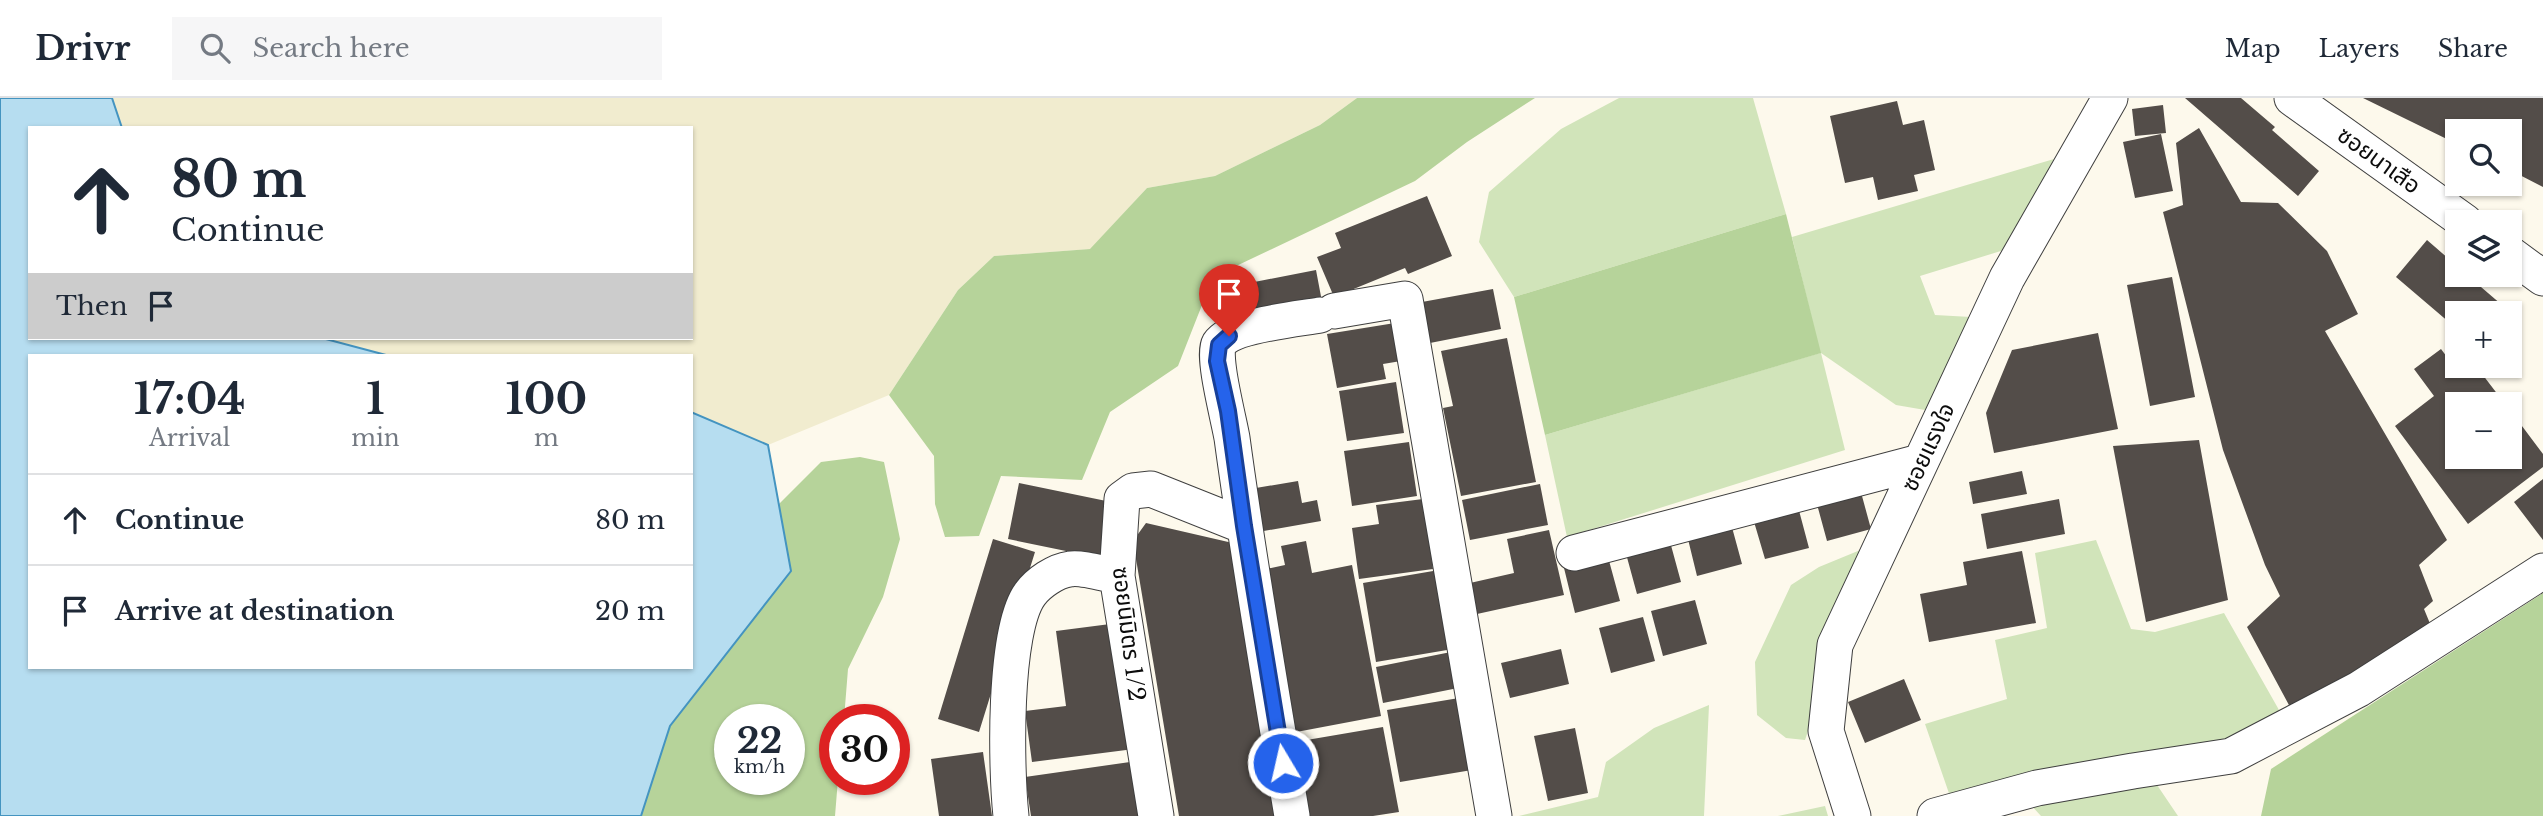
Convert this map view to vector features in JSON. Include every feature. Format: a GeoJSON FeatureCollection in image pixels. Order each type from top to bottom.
{"type":"FeatureCollection","features":[{"type":"Feature","properties":{"kind":"street","name":"ซอยแรงใจ"},"geometry":{"type":"LineString","coordinates":[[1853,816],[1826,731],[1835,645],[2007,278],[2110,98]]}},
{"type":"Feature","properties":{"kind":"street","name":"ซอยนาเสือ"},"geometry":{"type":"LineString","coordinates":[[2292,98],[2448,210]]}},
{"type":"Feature","properties":{"kind":"street"},"geometry":{"type":"LineString","coordinates":[[2522,263],[2543,278]]}},
{"type":"Feature","properties":{"kind":"street"},"geometry":{"type":"LineString","coordinates":[[1292,816],[1244,526],[1228,411],[1217,361],[1219,345],[1229,336],[1248,328],[1405,299],[1494,816]]}},
{"type":"Feature","properties":{"kind":"street"},"geometry":{"type":"LineString","coordinates":[[1574,553],[1920,462]]}},
{"type":"Feature","properties":{"kind":"street","name":"ซอยนิมิตร 1/2"},"geometry":{"type":"LineString","coordinates":[[1156,816],[1117,576],[1122,499],[1133,491],[1151,489],[1244,526]]}},
{"type":"Feature","properties":{"kind":"street"},"geometry":{"type":"LineString","coordinates":[[1011,816],[1008,683],[1020,615],[1029,594],[1046,579],[1071,568],[1117,576]]}},
{"type":"Feature","properties":{"kind":"street"},"geometry":{"type":"LineString","coordinates":[[1934,816],[2037,789],[2231,756],[2359,689],[2543,571]]}},
{"type":"Feature","properties":{"kind":"shaded area"},"geometry":{"type":"Polygon","coordinates":[[[112,98],[1357,98],[1320,125],[1215,176],[1147,188],[1091,249],[994,256],[958,290],[889,395],[768,445],[693,413],[693,354],[382,354],[330,340],[693,340],[693,126],[121,126],[112,98]]]}},
{"type":"Feature","properties":{"kind":"green space"},"geometry":{"type":"Polygon","coordinates":[[[1357,98],[1535,98],[1467,142],[1415,181],[1213,277],[1178,366],[1110,412],[1082,480],[1001,476],[979,536],[945,537],[935,504],[934,456],[889,395],[958,290],[994,256],[1090,249],[1147,188],[1215,176],[1320,125],[1357,98]]]}},
{"type":"Feature","properties":{"kind":"green space"},"geometry":{"type":"Polygon","coordinates":[[[1619,98],[1753,98],[1786,214],[1514,297],[1479,242],[1489,192],[1561,129],[1619,98]]]}},
{"type":"Feature","properties":{"kind":"green space"},"geometry":{"type":"Polygon","coordinates":[[[2054,159],[2004,250],[1920,276],[1935,315],[1971,317],[1931,411],[1896,405],[1821,353],[1845,450],[1567,537],[1545,435],[1820,353],[1792,237],[2054,159]]]}},
{"type":"Feature","properties":{"kind":"green space"},"geometry":{"type":"Polygon","coordinates":[[[1786,214],[1821,353],[1545,435],[1514,297],[1786,214]]]}},
{"type":"Feature","properties":{"kind":"green space"},"geometry":{"type":"Polygon","coordinates":[[[860,457],[884,462],[900,539],[883,597],[848,669],[845,704],[819,704],[819,795],[837,795],[835,816],[641,816],[670,726],[791,571],[779,504],[821,462],[860,457]]]}},
{"type":"Feature","properties":{"kind":"green space"},"geometry":{"type":"Polygon","coordinates":[[[2096,540],[2131,629],[2155,632],[2224,613],[2283,717],[2238,737],[1952,802],[1925,724],[2007,699],[1995,640],[2047,628],[2035,553],[2096,540]]]}},
{"type":"Feature","properties":{"kind":"green space"},"geometry":{"type":"Polygon","coordinates":[[[1870,546],[1805,740],[1786,738],[1757,715],[1755,662],[1791,585],[1819,567],[1870,546]]]}},
{"type":"Feature","properties":{"kind":"green space"},"geometry":{"type":"Polygon","coordinates":[[[2543,593],[2543,816],[2261,816],[2271,769],[2543,593]]]}},
{"type":"Feature","properties":{"kind":"green space"},"geometry":{"type":"Polygon","coordinates":[[[1709,705],[1704,816],[1519,816],[1598,797],[1606,762],[1654,728],[1709,705]]]}},
{"type":"Feature","properties":{"kind":"green space"},"geometry":{"type":"Polygon","coordinates":[[[2155,782],[2178,816],[2041,816],[2028,802],[2155,782]]]}},
{"type":"Feature","properties":{"kind":"green space"},"geometry":{"type":"Polygon","coordinates":[[[1825,806],[1828,816],[1778,816],[1825,806]]]}},
{"type":"Feature","properties":{"kind":"water"},"geometry":{"type":"Polygon","coordinates":[[[0,98],[112,98],[121,126],[28,126],[28,340],[330,340],[382,354],[28,354],[28,669],[693,669],[693,413],[768,445],[791,571],[670,726],[641,816],[0,816],[0,98]]]}},
{"type":"Feature","properties":{"kind":"building"},"geometry":{"type":"Polygon","coordinates":[[[2185,98],[2241,98],[2275,127],[2272,130],[2319,171],[2298,196],[2185,98]]]}},
{"type":"Feature","properties":{"kind":"building"},"geometry":{"type":"Polygon","coordinates":[[[2363,98],[2543,98],[2543,187],[2522,176],[2522,119],[2445,119],[2445,138],[2363,98]]]}},
{"type":"Feature","properties":{"kind":"building"},"geometry":{"type":"Polygon","coordinates":[[[1897,101],[1903,125],[1924,120],[1935,170],[1914,175],[1918,191],[1878,200],[1873,177],[1845,183],[1830,116],[1897,101]]]}},
{"type":"Feature","properties":{"kind":"building"},"geometry":{"type":"Polygon","coordinates":[[[2163,105],[2166,133],[2135,136],[2132,109],[2163,105]]]}},
{"type":"Feature","properties":{"kind":"building"},"geometry":{"type":"Polygon","coordinates":[[[2199,128],[2241,202],[2278,203],[2327,251],[2358,314],[2325,331],[2447,540],[2419,565],[2433,601],[2424,609],[2431,626],[2307,707],[2290,707],[2247,627],[2280,596],[2265,565],[2223,450],[2163,212],[2183,205],[2176,143],[2199,128]]]}},
{"type":"Feature","properties":{"kind":"building"},"geometry":{"type":"Polygon","coordinates":[[[2161,134],[2173,191],[2135,198],[2123,142],[2161,134]]]}},
{"type":"Feature","properties":{"kind":"building"},"geometry":{"type":"Polygon","coordinates":[[[1427,196],[1452,256],[1408,274],[1405,268],[1334,297],[1317,257],[1341,248],[1335,233],[1427,196]]]}},
{"type":"Feature","properties":{"kind":"building"},"geometry":{"type":"Polygon","coordinates":[[[2427,240],[2445,256],[2445,287],[2481,287],[2497,301],[2445,301],[2445,319],[2396,277],[2427,240]]]}},
{"type":"Feature","properties":{"kind":"building"},"geometry":{"type":"Polygon","coordinates":[[[1316,270],[1323,307],[1232,325],[1224,288],[1316,270]]]}},
{"type":"Feature","properties":{"kind":"building"},"geometry":{"type":"Polygon","coordinates":[[[2172,277],[2195,397],[2150,406],[2127,285],[2172,277]]]}},
{"type":"Feature","properties":{"kind":"building"},"geometry":{"type":"Polygon","coordinates":[[[1493,289],[1501,329],[1430,343],[1422,302],[1493,289]]]}},
{"type":"Feature","properties":{"kind":"building"},"geometry":{"type":"Polygon","coordinates":[[[1395,323],[1401,361],[1383,364],[1386,379],[1337,388],[1327,334],[1395,323]]]}},
{"type":"Feature","properties":{"kind":"building"},"geometry":{"type":"Polygon","coordinates":[[[2098,333],[2118,429],[1994,453],[1986,413],[2012,350],[2098,333]]]}},
{"type":"Feature","properties":{"kind":"building"},"geometry":{"type":"Polygon","coordinates":[[[1507,338],[1536,482],[1461,496],[1443,408],[1453,406],[1441,351],[1507,338]]]}},
{"type":"Feature","properties":{"kind":"building"},"geometry":{"type":"Polygon","coordinates":[[[2441,349],[2445,354],[2445,378],[2485,378],[2496,392],[2445,392],[2445,469],[2522,469],[2522,426],[2543,454],[2543,467],[2468,524],[2395,426],[2434,396],[2414,369],[2441,349]]]}},
{"type":"Feature","properties":{"kind":"building"},"geometry":{"type":"Polygon","coordinates":[[[1396,382],[1404,433],[1347,441],[1339,391],[1396,382]]]}},
{"type":"Feature","properties":{"kind":"building"},"geometry":{"type":"Polygon","coordinates":[[[2199,440],[2228,600],[2146,622],[2113,446],[2199,440]]]}},
{"type":"Feature","properties":{"kind":"building"},"geometry":{"type":"Polygon","coordinates":[[[1409,442],[1417,496],[1352,506],[1344,451],[1409,442]]]}},
{"type":"Feature","properties":{"kind":"building"},"geometry":{"type":"Polygon","coordinates":[[[2022,471],[2027,494],[1973,504],[1969,482],[2022,471]]]}},
{"type":"Feature","properties":{"kind":"building"},"geometry":{"type":"Polygon","coordinates":[[[2543,479],[2543,540],[2514,502],[2543,479]]]}},
{"type":"Feature","properties":{"kind":"building"},"geometry":{"type":"Polygon","coordinates":[[[1298,481],[1302,503],[1317,500],[1321,521],[1258,532],[1250,489],[1298,481]]]}},
{"type":"Feature","properties":{"kind":"building"},"geometry":{"type":"Polygon","coordinates":[[[1019,483],[1116,503],[1105,559],[1008,539],[1019,483]]]}},
{"type":"Feature","properties":{"kind":"building"},"geometry":{"type":"Polygon","coordinates":[[[1540,484],[1548,525],[1470,540],[1462,500],[1540,484]]]}},
{"type":"Feature","properties":{"kind":"building"},"geometry":{"type":"Polygon","coordinates":[[[1859,485],[1871,529],[1827,541],[1815,497],[1859,485]]]}},
{"type":"Feature","properties":{"kind":"building"},"geometry":{"type":"Polygon","coordinates":[[[1423,499],[1433,569],[1359,579],[1352,528],[1379,524],[1376,505],[1423,499]]]}},
{"type":"Feature","properties":{"kind":"building"},"geometry":{"type":"Polygon","coordinates":[[[2059,499],[2065,534],[1987,549],[1981,514],[2059,499]]]}},
{"type":"Feature","properties":{"kind":"building"},"geometry":{"type":"Polygon","coordinates":[[[1797,503],[1809,548],[1765,559],[1752,515],[1797,503]]]}},
{"type":"Feature","properties":{"kind":"building"},"geometry":{"type":"Polygon","coordinates":[[[1730,520],[1742,564],[1697,576],[1686,531],[1730,520]]]}},
{"type":"Feature","properties":{"kind":"building"},"geometry":{"type":"Polygon","coordinates":[[[1146,523],[1237,544],[1282,816],[1179,816],[1133,541],[1146,523]]]}},
{"type":"Feature","properties":{"kind":"building"},"geometry":{"type":"Polygon","coordinates":[[[1549,530],[1564,595],[1477,614],[1470,583],[1514,573],[1507,539],[1549,530]]]}},
{"type":"Feature","properties":{"kind":"building"},"geometry":{"type":"Polygon","coordinates":[[[1669,538],[1681,582],[1637,594],[1625,550],[1669,538]]]}},
{"type":"Feature","properties":{"kind":"building"},"geometry":{"type":"Polygon","coordinates":[[[993,539],[1035,552],[979,732],[938,719],[993,539]]]}},
{"type":"Feature","properties":{"kind":"building"},"geometry":{"type":"Polygon","coordinates":[[[1306,541],[1312,573],[1352,565],[1381,716],[1291,733],[1261,570],[1285,565],[1281,546],[1306,541]]]}},
{"type":"Feature","properties":{"kind":"building"},"geometry":{"type":"Polygon","coordinates":[[[2022,551],[2036,623],[1929,642],[1920,594],[1967,585],[1963,562],[2022,551]]]}},
{"type":"Feature","properties":{"kind":"building"},"geometry":{"type":"Polygon","coordinates":[[[1608,557],[1620,601],[1575,613],[1564,568],[1608,557]]]}},
{"type":"Feature","properties":{"kind":"building"},"geometry":{"type":"Polygon","coordinates":[[[1439,570],[1453,649],[1376,662],[1363,583],[1439,570]]]}},
{"type":"Feature","properties":{"kind":"building"},"geometry":{"type":"Polygon","coordinates":[[[1695,600],[1707,644],[1663,656],[1651,611],[1695,600]]]}},
{"type":"Feature","properties":{"kind":"building"},"geometry":{"type":"Polygon","coordinates":[[[1643,617],[1655,661],[1611,673],[1599,628],[1643,617]]]}},
{"type":"Feature","properties":{"kind":"building"},"geometry":{"type":"Polygon","coordinates":[[[1118,623],[1134,749],[1032,762],[1025,711],[1066,706],[1056,631],[1118,623]]]}},
{"type":"Feature","properties":{"kind":"building"},"geometry":{"type":"Polygon","coordinates":[[[1561,649],[1569,684],[1510,698],[1501,663],[1561,649]]]}},
{"type":"Feature","properties":{"kind":"building"},"geometry":{"type":"Polygon","coordinates":[[[1451,652],[1458,688],[1383,703],[1376,667],[1451,652]]]}},
{"type":"Feature","properties":{"kind":"building"},"geometry":{"type":"Polygon","coordinates":[[[1904,679],[1921,720],[1865,743],[1848,702],[1904,679]]]}},
{"type":"Feature","properties":{"kind":"building"},"geometry":{"type":"Polygon","coordinates":[[[1459,698],[1472,770],[1400,782],[1387,710],[1459,698]]]}},
{"type":"Feature","properties":{"kind":"building"},"geometry":{"type":"Polygon","coordinates":[[[1383,727],[1399,812],[1373,816],[1308,816],[1295,742],[1383,727]]]}},
{"type":"Feature","properties":{"kind":"building"},"geometry":{"type":"Polygon","coordinates":[[[1575,728],[1588,793],[1548,801],[1534,736],[1575,728]]]}},
{"type":"Feature","properties":{"kind":"building"},"geometry":{"type":"Polygon","coordinates":[[[983,752],[992,816],[939,816],[931,759],[983,752]]]}},
{"type":"Feature","properties":{"kind":"building"},"geometry":{"type":"Polygon","coordinates":[[[1137,761],[1145,816],[1031,816],[1025,777],[1137,761]]]}},
{"type":"Feature","properties":{"kind":"route"},"geometry":{"type":"LineString","coordinates":[[1229,336],[1219,345],[1217,361],[1228,411],[1283,763]]}}]}
